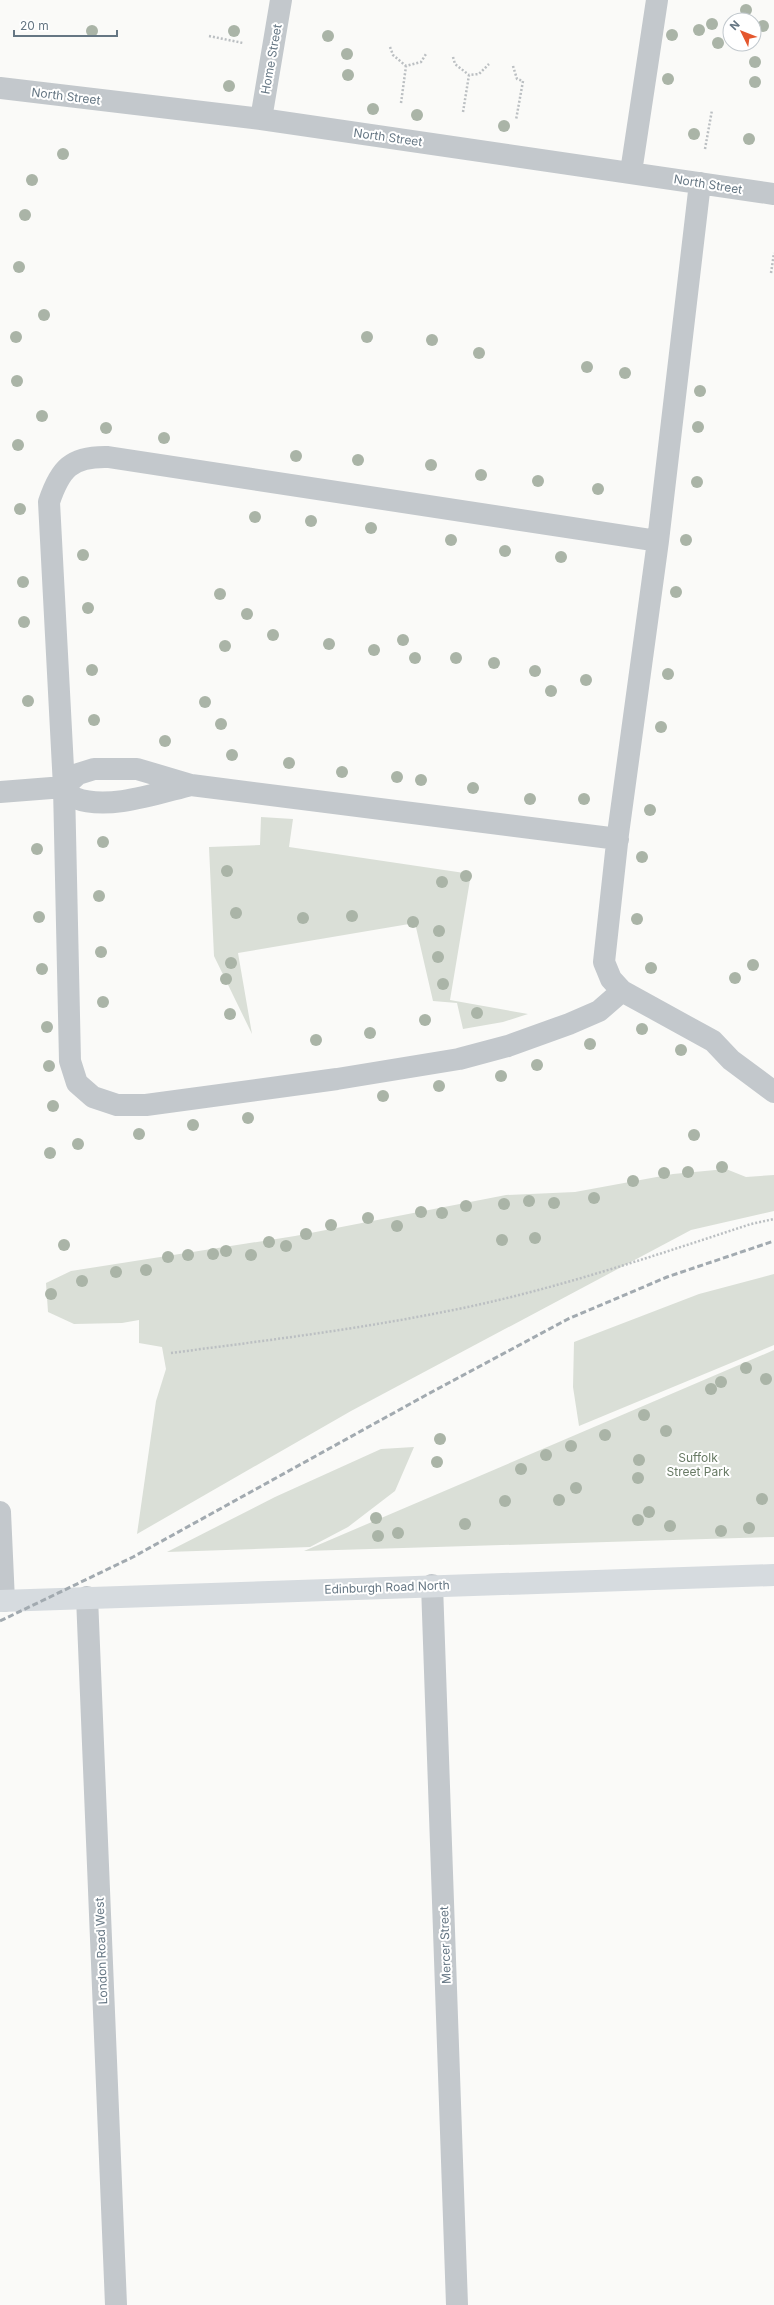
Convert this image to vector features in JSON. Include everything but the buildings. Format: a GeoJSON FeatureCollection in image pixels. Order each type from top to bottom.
{"type":"FeatureCollection","features":[{"type":"Feature","properties":{"kind":"main road","name":"Edinburgh Road North"},"geometry":{"type":"LineString","coordinates":[[2,1601],[432,1585],[774,1575]]}},
{"type":"Feature","properties":{"kind":"street","name":"Home Street"},"geometry":{"type":"LineString","coordinates":[[261,119],[281,0]]}},
{"type":"Feature","properties":{"kind":"street"},"geometry":{"type":"LineString","coordinates":[[631,172],[657,0]]}},
{"type":"Feature","properties":{"kind":"street","name":"North Street"},"geometry":{"type":"LineString","coordinates":[[0,88],[261,119],[774,194]]}},
{"type":"Feature","properties":{"kind":"street"},"geometry":{"type":"LineString","coordinates":[[700,183],[658,541],[618,839],[604,962],[611,979],[622,991],[713,1041],[731,1060],[774,1092]]}},
{"type":"Feature","properties":{"kind":"street"},"geometry":{"type":"LineString","coordinates":[[622,991],[599,1011],[569,1024],[508,1046],[459,1059],[337,1079],[146,1105],[117,1105],[93,1097],[77,1084],[70,1061],[64,787],[49,502],[56,480],[65,469],[92,457],[108,457],[658,541]]}},
{"type":"Feature","properties":{"kind":"street"},"geometry":{"type":"LineString","coordinates":[[0,792],[64,787],[78,774],[94,769],[136,769],[191,785],[618,839]]}},
{"type":"Feature","properties":{"kind":"street"},"geometry":{"type":"LineString","coordinates":[[64,787],[73,797],[93,802],[140,798],[191,785]]}},
{"type":"Feature","properties":{"kind":"street"},"geometry":{"type":"LineString","coordinates":[[0,1512],[2,1601]]}},
{"type":"Feature","properties":{"kind":"street","name":"Mercer Street"},"geometry":{"type":"LineString","coordinates":[[432,1585],[457,2305]]}},
{"type":"Feature","properties":{"kind":"street","name":"London Road West"},"geometry":{"type":"LineString","coordinates":[[87,1598],[116,2305]]}},
{"type":"Feature","properties":{"kind":"path"},"geometry":{"type":"LineString","coordinates":[[209,36],[243,43]]}},
{"type":"Feature","properties":{"kind":"path"},"geometry":{"type":"LineString","coordinates":[[390,47],[393,55],[406,66]]}},
{"type":"Feature","properties":{"kind":"path"},"geometry":{"type":"LineString","coordinates":[[406,66],[421,62],[426,54]]}},
{"type":"Feature","properties":{"kind":"path"},"geometry":{"type":"LineString","coordinates":[[453,57],[455,64],[469,75],[479,74],[489,64]]}},
{"type":"Feature","properties":{"kind":"path"},"geometry":{"type":"LineString","coordinates":[[401,103],[406,66]]}},
{"type":"Feature","properties":{"kind":"path"},"geometry":{"type":"LineString","coordinates":[[513,66],[517,79],[523,81],[516,120]]}},
{"type":"Feature","properties":{"kind":"path"},"geometry":{"type":"LineString","coordinates":[[463,112],[469,75]]}},
{"type":"Feature","properties":{"kind":"path"},"geometry":{"type":"LineString","coordinates":[[705,150],[712,110]]}},
{"type":"Feature","properties":{"kind":"path"},"geometry":{"type":"LineString","coordinates":[[771,273],[774,253]]}},
{"type":"Feature","properties":{"kind":"path"},"geometry":{"type":"LineString","coordinates":[[171,1352],[282,1338],[444,1312],[565,1283],[751,1224],[774,1219]]}},
{"type":"Feature","properties":{"kind":"green space"},"geometry":{"type":"Polygon","coordinates":[[[261,817],[293,819],[289,847],[471,874],[450,1000],[528,1014],[503,1022],[463,1029],[457,1003],[433,1001],[415,923],[238,953],[252,1034],[214,956],[209,847],[260,845],[261,817]]]}},
{"type":"Feature","properties":{"kind":"green space"},"geometry":{"type":"Polygon","coordinates":[[[726,1169],[746,1177],[774,1175],[774,1211],[691,1230],[351,1411],[137,1534],[156,1401],[166,1369],[162,1347],[139,1343],[139,1320],[122,1323],[74,1324],[48,1312],[46,1283],[71,1271],[295,1236],[506,1195],[575,1192],[673,1174],[726,1169]]]}},
{"type":"Feature","properties":{"kind":"green space"},"geometry":{"type":"Polygon","coordinates":[[[774,1274],[774,1345],[579,1426],[573,1387],[574,1342],[699,1294],[774,1274]]]}},
{"type":"Feature","properties":{"kind":"green space","name":"Suffolk Street Park"},"geometry":{"type":"Polygon","coordinates":[[[774,1350],[774,1537],[304,1551],[774,1350]]]}},
{"type":"Feature","properties":{"kind":"green space"},"geometry":{"type":"Polygon","coordinates":[[[414,1447],[395,1491],[348,1527],[310,1547],[167,1552],[275,1497],[381,1449],[414,1447]]]}},
{"type":"Feature","properties":{"kind":"railway"},"geometry":{"type":"LineString","coordinates":[[0,1621],[133,1557],[428,1394],[568,1319],[667,1277],[774,1241]]}}]}
